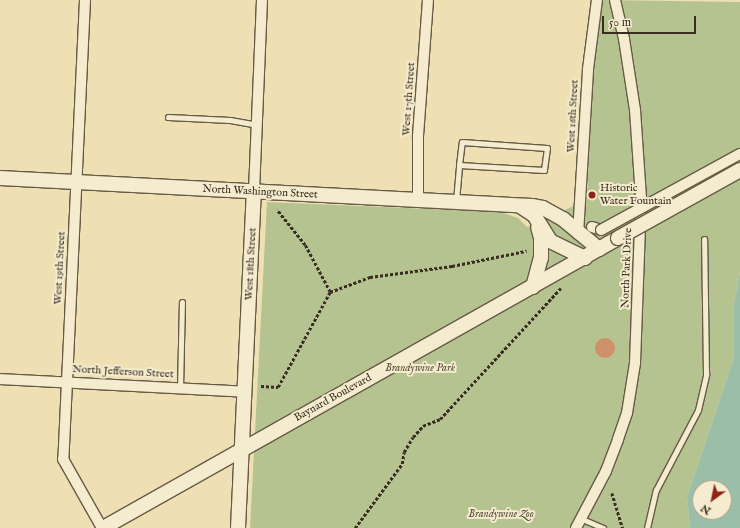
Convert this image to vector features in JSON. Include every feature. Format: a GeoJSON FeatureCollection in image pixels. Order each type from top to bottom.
{"type":"FeatureCollection","features":[{"type":"Feature","properties":{"kind":"street","name":"West 19th Street"},"geometry":{"type":"LineString","coordinates":[[85,0],[63,459],[102,528]]}},
{"type":"Feature","properties":{"kind":"street","name":"West 18th Street"},"geometry":{"type":"LineString","coordinates":[[238,528],[262,0]]}},
{"type":"Feature","properties":{"kind":"street","name":"West 17th Street"},"geometry":{"type":"LineString","coordinates":[[418,200],[418,136],[428,0]]}},
{"type":"Feature","properties":{"kind":"street","name":"West 16th Street"},"geometry":{"type":"LineString","coordinates":[[578,234],[589,62],[597,0]]}},
{"type":"Feature","properties":{"kind":"street","name":"North Park Drive"},"geometry":{"type":"LineString","coordinates":[[576,528],[606,471],[618,439],[627,413],[636,363],[640,190],[635,110],[624,39],[615,0]]}},
{"type":"Feature","properties":{"kind":"street"},"geometry":{"type":"LineString","coordinates":[[597,229],[740,154]]}},
{"type":"Feature","properties":{"kind":"street"},"geometry":{"type":"LineString","coordinates":[[519,205],[534,215],[550,241],[585,258],[740,170]]}},
{"type":"Feature","properties":{"kind":"street","name":"North Washington Street"},"geometry":{"type":"LineString","coordinates":[[0,178],[519,205],[543,208],[554,214],[599,249]]}},
{"type":"Feature","properties":{"kind":"street"},"geometry":{"type":"LineString","coordinates":[[533,287],[540,268],[542,248],[534,215]]}},
{"type":"Feature","properties":{"kind":"street","name":"Baynard Boulevard"},"geometry":{"type":"LineString","coordinates":[[102,528],[585,258]]}},
{"type":"Feature","properties":{"kind":"street","name":"North Jefferson Street"},"geometry":{"type":"LineString","coordinates":[[0,379],[66,381],[245,392]]}},
{"type":"Feature","properties":{"kind":"lane"},"geometry":{"type":"LineString","coordinates":[[168,117],[230,120],[257,125]]}},
{"type":"Feature","properties":{"kind":"lane"},"geometry":{"type":"LineString","coordinates":[[456,202],[459,165],[462,142],[546,148],[544,170],[459,165]]}},
{"type":"Feature","properties":{"kind":"lane"},"geometry":{"type":"LineString","coordinates":[[647,528],[656,490],[698,410],[706,374],[704,240]]}},
{"type":"Feature","properties":{"kind":"lane"},"geometry":{"type":"LineString","coordinates":[[180,388],[182,302]]}},
{"type":"Feature","properties":{"kind":"lane"},"geometry":{"type":"LineString","coordinates":[[582,519],[603,528]]}},
{"type":"Feature","properties":{"kind":"path"},"geometry":{"type":"LineString","coordinates":[[277,210],[305,245],[330,292]]}},
{"type":"Feature","properties":{"kind":"path"},"geometry":{"type":"LineString","coordinates":[[261,386],[278,387],[330,292],[370,276],[452,266],[526,251]]}},
{"type":"Feature","properties":{"kind":"path"},"geometry":{"type":"LineString","coordinates":[[355,528],[402,464],[404,452],[413,437],[423,426],[440,419],[561,288]]}},
{"type":"Feature","properties":{"kind":"path"},"geometry":{"type":"LineString","coordinates":[[612,493],[623,528]]}},
{"type":"Feature","properties":{"kind":"green space","name":"Brandywine Park"},"geometry":{"type":"Polygon","coordinates":[[[602,0],[740,2],[740,272],[734,303],[734,358],[687,497],[690,528],[250,528],[267,202],[501,212],[518,218],[527,227],[587,200],[592,79],[602,0]]]}},
{"type":"Feature","properties":{"kind":"shaded area"},"geometry":{"type":"Polygon","coordinates":[[[740,272],[740,528],[690,528],[687,497],[692,482],[692,520],[732,520],[732,480],[693,480],[734,358],[734,303],[740,272]]]}},
{"type":"Feature","properties":{"kind":"building"},"geometry":{"type":"Polygon","coordinates":[[[605,338],[612,341],[615,348],[612,355],[605,358],[598,355],[595,348],[598,341],[605,338]]]}},
{"type":"Feature","properties":{"kind":"place","name":"Historic Water Fountain"},"geometry":{"type":"Point","coordinates":[592,195]}},
{"type":"Feature","properties":{"kind":"park label","name":"Brandywine Zoo"},"geometry":{"type":"Point","coordinates":[501,514]}}]}
